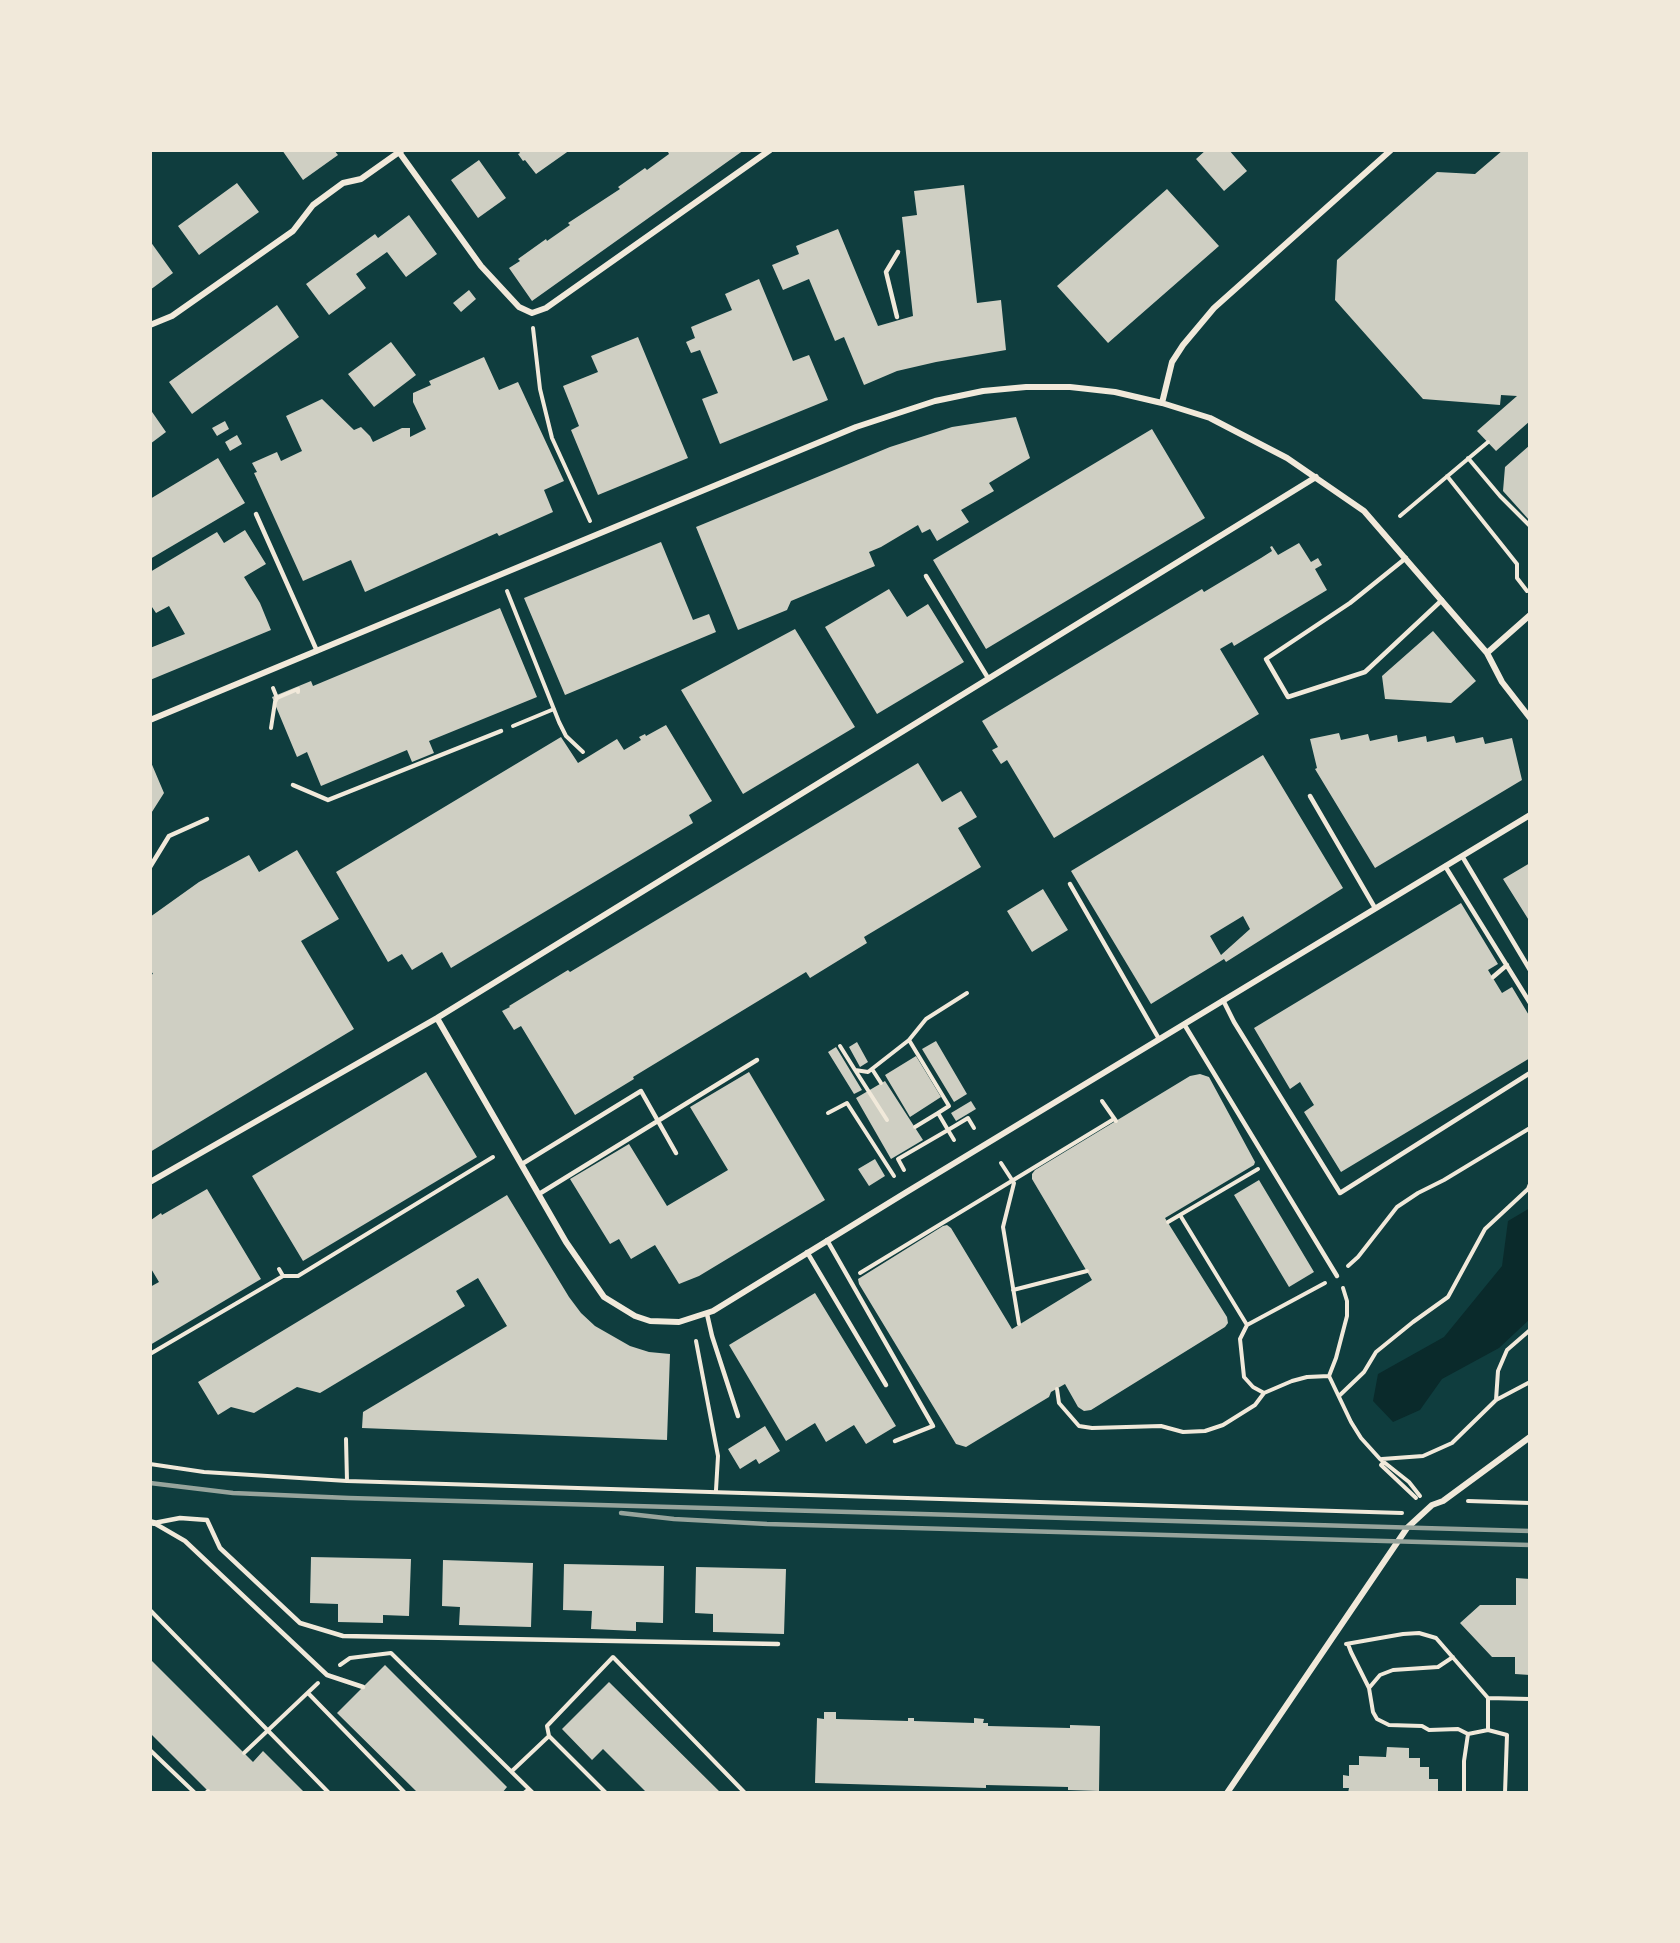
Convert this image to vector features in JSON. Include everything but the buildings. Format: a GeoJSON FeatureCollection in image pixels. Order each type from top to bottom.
{"type":"FeatureCollection","features":[{"type":"Feature","properties":{"kind":"street"},"geometry":{"type":"LineString","coordinates":[[150,324],[172,316],[293,231],[313,205],[343,183],[361,179],[401,151],[481,266],[519,308],[532,313],[546,308],[770,150]]}},
{"type":"Feature","properties":{"kind":"street"},"geometry":{"type":"LineString","coordinates":[[1162,403],[1172,362],[1214,308],[1391,150]]}},
{"type":"Feature","properties":{"kind":"street"},"geometry":{"type":"LineString","coordinates":[[150,720],[856,428],[909,408],[973,393],[1026,387],[1070,387],[1115,392],[1162,403],[1210,418],[1287,458],[1316,477],[1364,511],[1407,558],[1487,653],[1502,682],[1530,718]]}},
{"type":"Feature","properties":{"kind":"street"},"geometry":{"type":"LineString","coordinates":[[150,1182],[437,1017],[1316,477]]}},
{"type":"Feature","properties":{"kind":"street"},"geometry":{"type":"LineString","coordinates":[[1487,653],[1530,615]]}},
{"type":"Feature","properties":{"kind":"street"},"geometry":{"type":"LineString","coordinates":[[437,1017],[579,1263],[604,1297],[634,1316],[650,1321],[690,1320],[707,1314],[1530,815]]}},
{"type":"Feature","properties":{"kind":"street"},"geometry":{"type":"LineString","coordinates":[[1227,1793],[1407,1528],[1432,1505],[1443,1501],[1530,1437]]}},
{"type":"Feature","properties":{"kind":"lane"},"geometry":{"type":"LineString","coordinates":[[897,318],[886,272],[898,252]]}},
{"type":"Feature","properties":{"kind":"lane"},"geometry":{"type":"LineString","coordinates":[[256,514],[317,651]]}},
{"type":"Feature","properties":{"kind":"lane"},"geometry":{"type":"LineString","coordinates":[[1407,558],[1350,603],[1266,659],[1288,698],[1365,672],[1442,600]]}},
{"type":"Feature","properties":{"kind":"lane"},"geometry":{"type":"LineString","coordinates":[[926,576],[988,678]]}},
{"type":"Feature","properties":{"kind":"lane"},"geometry":{"type":"LineString","coordinates":[[293,785],[328,800],[501,731]]}},
{"type":"Feature","properties":{"kind":"lane"},"geometry":{"type":"LineString","coordinates":[[1310,796],[1375,908]]}},
{"type":"Feature","properties":{"kind":"lane"},"geometry":{"type":"LineString","coordinates":[[150,867],[170,836],[207,819]]}},
{"type":"Feature","properties":{"kind":"lane"},"geometry":{"type":"LineString","coordinates":[[1462,856],[1530,970]]}},
{"type":"Feature","properties":{"kind":"lane"},"geometry":{"type":"LineString","coordinates":[[1445,866],[1530,1003]]}},
{"type":"Feature","properties":{"kind":"lane"},"geometry":{"type":"LineString","coordinates":[[1070,884],[1159,1039]]}},
{"type":"Feature","properties":{"kind":"lane"},"geometry":{"type":"LineString","coordinates":[[1493,977],[1507,965]]}},
{"type":"Feature","properties":{"kind":"lane"},"geometry":{"type":"LineString","coordinates":[[1223,1000],[1234,1022],[1340,1193],[1530,1073]]}},
{"type":"Feature","properties":{"kind":"lane"},"geometry":{"type":"LineString","coordinates":[[1184,1024],[1337,1276]]}},
{"type":"Feature","properties":{"kind":"lane"},"geometry":{"type":"LineString","coordinates":[[539,1194],[757,1060]]}},
{"type":"Feature","properties":{"kind":"lane"},"geometry":{"type":"LineString","coordinates":[[522,1164],[641,1091],[676,1153]]}},
{"type":"Feature","properties":{"kind":"lane"},"geometry":{"type":"LineString","coordinates":[[828,1240],[933,1426],[894,1441]]}},
{"type":"Feature","properties":{"kind":"lane"},"geometry":{"type":"LineString","coordinates":[[807,1252],[886,1385]]}},
{"type":"Feature","properties":{"kind":"lane"},"geometry":{"type":"LineString","coordinates":[[707,1314],[738,1416]]}},
{"type":"Feature","properties":{"kind":"lane"},"geometry":{"type":"LineString","coordinates":[[152,1523],[180,1518],[207,1520],[220,1548],[300,1623],[343,1636],[778,1644]]}},
{"type":"Feature","properties":{"kind":"lane"},"geometry":{"type":"LineString","coordinates":[[152,1523],[185,1540],[327,1675],[363,1687]]}},
{"type":"Feature","properties":{"kind":"path"},"geometry":{"type":"LineString","coordinates":[[534,338],[540,389],[552,438],[590,521]]}},
{"type":"Feature","properties":{"kind":"path"},"geometry":{"type":"LineString","coordinates":[[1400,516],[1488,442]]}},
{"type":"Feature","properties":{"kind":"path"},"geometry":{"type":"LineString","coordinates":[[1468,458],[1500,496],[1530,526]]}},
{"type":"Feature","properties":{"kind":"path"},"geometry":{"type":"LineString","coordinates":[[1447,476],[1517,564],[1517,578],[1527,591]]}},
{"type":"Feature","properties":{"kind":"path"},"geometry":{"type":"LineString","coordinates":[[507,591],[566,736],[583,753]]}},
{"type":"Feature","properties":{"kind":"path"},"geometry":{"type":"LineString","coordinates":[[273,688],[277,698]]}},
{"type":"Feature","properties":{"kind":"path"},"geometry":{"type":"LineString","coordinates":[[271,728],[274,702],[277,698],[298,689],[298,692]]}},
{"type":"Feature","properties":{"kind":"path"},"geometry":{"type":"LineString","coordinates":[[501,731],[554,710]]}},
{"type":"Feature","properties":{"kind":"path"},"geometry":{"type":"LineString","coordinates":[[855,1070],[868,1072],[909,1040],[926,1019],[967,993]]}},
{"type":"Feature","properties":{"kind":"path"},"geometry":{"type":"LineString","coordinates":[[909,1040],[949,1106],[915,1127]]}},
{"type":"Feature","properties":{"kind":"path"},"geometry":{"type":"LineString","coordinates":[[840,1046],[887,1120]]}},
{"type":"Feature","properties":{"kind":"path"},"geometry":{"type":"LineString","coordinates":[[872,1069],[881,1083]]}},
{"type":"Feature","properties":{"kind":"path"},"geometry":{"type":"LineString","coordinates":[[850,1280],[1012,1180],[1115,1120],[1102,1101]]}},
{"type":"Feature","properties":{"kind":"path"},"geometry":{"type":"LineString","coordinates":[[828,1113],[847,1102],[894,1176]]}},
{"type":"Feature","properties":{"kind":"path"},"geometry":{"type":"LineString","coordinates":[[938,1113],[954,1140]]}},
{"type":"Feature","properties":{"kind":"path"},"geometry":{"type":"LineString","coordinates":[[904,1170],[898,1159],[968,1118],[974,1128]]}},
{"type":"Feature","properties":{"kind":"path"},"geometry":{"type":"LineString","coordinates":[[1264,1393],[1253,1387],[1245,1377],[1240,1339],[1247,1325],[1305,1296],[1337,1276],[1358,1257],[1397,1207],[1530,1128]]}},
{"type":"Feature","properties":{"kind":"path"},"geometry":{"type":"LineString","coordinates":[[150,1354],[283,1275],[298,1275],[493,1157]]}},
{"type":"Feature","properties":{"kind":"path"},"geometry":{"type":"LineString","coordinates":[[1001,1163],[1014,1183],[1003,1227],[1019,1324]]}},
{"type":"Feature","properties":{"kind":"path"},"geometry":{"type":"LineString","coordinates":[[1168,1222],[1268,1163]]}},
{"type":"Feature","properties":{"kind":"path"},"geometry":{"type":"LineString","coordinates":[[1339,1396],[1364,1372],[1376,1352],[1448,1297],[1485,1229],[1528,1189],[1530,1184]]}},
{"type":"Feature","properties":{"kind":"path"},"geometry":{"type":"LineString","coordinates":[[1180,1215],[1247,1325]]}},
{"type":"Feature","properties":{"kind":"path"},"geometry":{"type":"LineString","coordinates":[[279,1269],[283,1275]]}},
{"type":"Feature","properties":{"kind":"path"},"geometry":{"type":"LineString","coordinates":[[1013,1290],[1087,1270]]}},
{"type":"Feature","properties":{"kind":"path"},"geometry":{"type":"LineString","coordinates":[[1337,1276],[1347,1302],[1347,1316],[1329,1376],[1361,1438],[1382,1460],[1409,1482],[1421,1498],[1421,1502],[1381,1465],[1382,1460]]}},
{"type":"Feature","properties":{"kind":"path"},"geometry":{"type":"LineString","coordinates":[[1496,1400],[1498,1371],[1507,1350],[1530,1330]]}},
{"type":"Feature","properties":{"kind":"path"},"geometry":{"type":"LineString","coordinates":[[696,1341],[718,1456],[716,1490]]}},
{"type":"Feature","properties":{"kind":"path"},"geometry":{"type":"LineString","coordinates":[[1057,1389],[1059,1403],[1079,1426],[1092,1428],[1161,1426],[1183,1432],[1204,1431],[1223,1425],[1255,1405],[1264,1393],[1307,1377],[1329,1376]]}},
{"type":"Feature","properties":{"kind":"path"},"geometry":{"type":"LineString","coordinates":[[1382,1460],[1423,1456],[1452,1443],[1496,1400],[1530,1382]]}},
{"type":"Feature","properties":{"kind":"path"},"geometry":{"type":"LineString","coordinates":[[346,1439],[347,1481]]}},
{"type":"Feature","properties":{"kind":"path"},"geometry":{"type":"LineString","coordinates":[[150,1464],[204,1472],[347,1481],[716,1490],[1422,1513]]}},
{"type":"Feature","properties":{"kind":"path"},"geometry":{"type":"LineString","coordinates":[[1443,1501],[1530,1503]]}},
{"type":"Feature","properties":{"kind":"path"},"geometry":{"type":"LineString","coordinates":[[150,1610],[329,1793]]}},
{"type":"Feature","properties":{"kind":"path"},"geometry":{"type":"LineString","coordinates":[[1324,1649],[1384,1636],[1419,1634],[1436,1638],[1488,1698],[1488,1730]]}},
{"type":"Feature","properties":{"kind":"path"},"geometry":{"type":"LineString","coordinates":[[1348,1644],[1369,1688],[1373,1712],[1382,1723],[1422,1726],[1429,1730],[1458,1729],[1468,1734],[1488,1730],[1507,1735],[1505,1793]]}},
{"type":"Feature","properties":{"kind":"path"},"geometry":{"type":"LineString","coordinates":[[244,1752],[327,1675],[350,1658],[391,1653],[531,1791],[524,1793]]}},
{"type":"Feature","properties":{"kind":"path"},"geometry":{"type":"LineString","coordinates":[[1369,1688],[1380,1675],[1393,1670],[1438,1667],[1453,1657]]}},
{"type":"Feature","properties":{"kind":"path"},"geometry":{"type":"LineString","coordinates":[[606,1793],[549,1736],[547,1726],[613,1658],[745,1793]]}},
{"type":"Feature","properties":{"kind":"path"},"geometry":{"type":"LineString","coordinates":[[308,1693],[405,1793]]}},
{"type":"Feature","properties":{"kind":"path"},"geometry":{"type":"LineString","coordinates":[[1488,1698],[1530,1699]]}},
{"type":"Feature","properties":{"kind":"path"},"geometry":{"type":"LineString","coordinates":[[1464,1793],[1464,1761],[1468,1734]]}},
{"type":"Feature","properties":{"kind":"path"},"geometry":{"type":"LineString","coordinates":[[512,1771],[549,1736]]}},
{"type":"Feature","properties":{"kind":"path"},"geometry":{"type":"LineString","coordinates":[[150,1750],[195,1793]]}},
{"type":"Feature","properties":{"kind":"water"},"geometry":{"type":"Polygon","coordinates":[[[1530,1208],[1530,1319],[1499,1348],[1442,1379],[1420,1410],[1393,1422],[1373,1401],[1378,1374],[1444,1337],[1502,1266],[1508,1221],[1530,1208]]]}},
{"type":"Feature","properties":{"kind":"railway"},"geometry":{"type":"LineString","coordinates":[[150,1483],[233,1493],[349,1498],[1530,1531]]}},
{"type":"Feature","properties":{"kind":"railway"},"geometry":{"type":"LineString","coordinates":[[621,1513],[674,1519],[767,1524],[1530,1545]]}}]}
